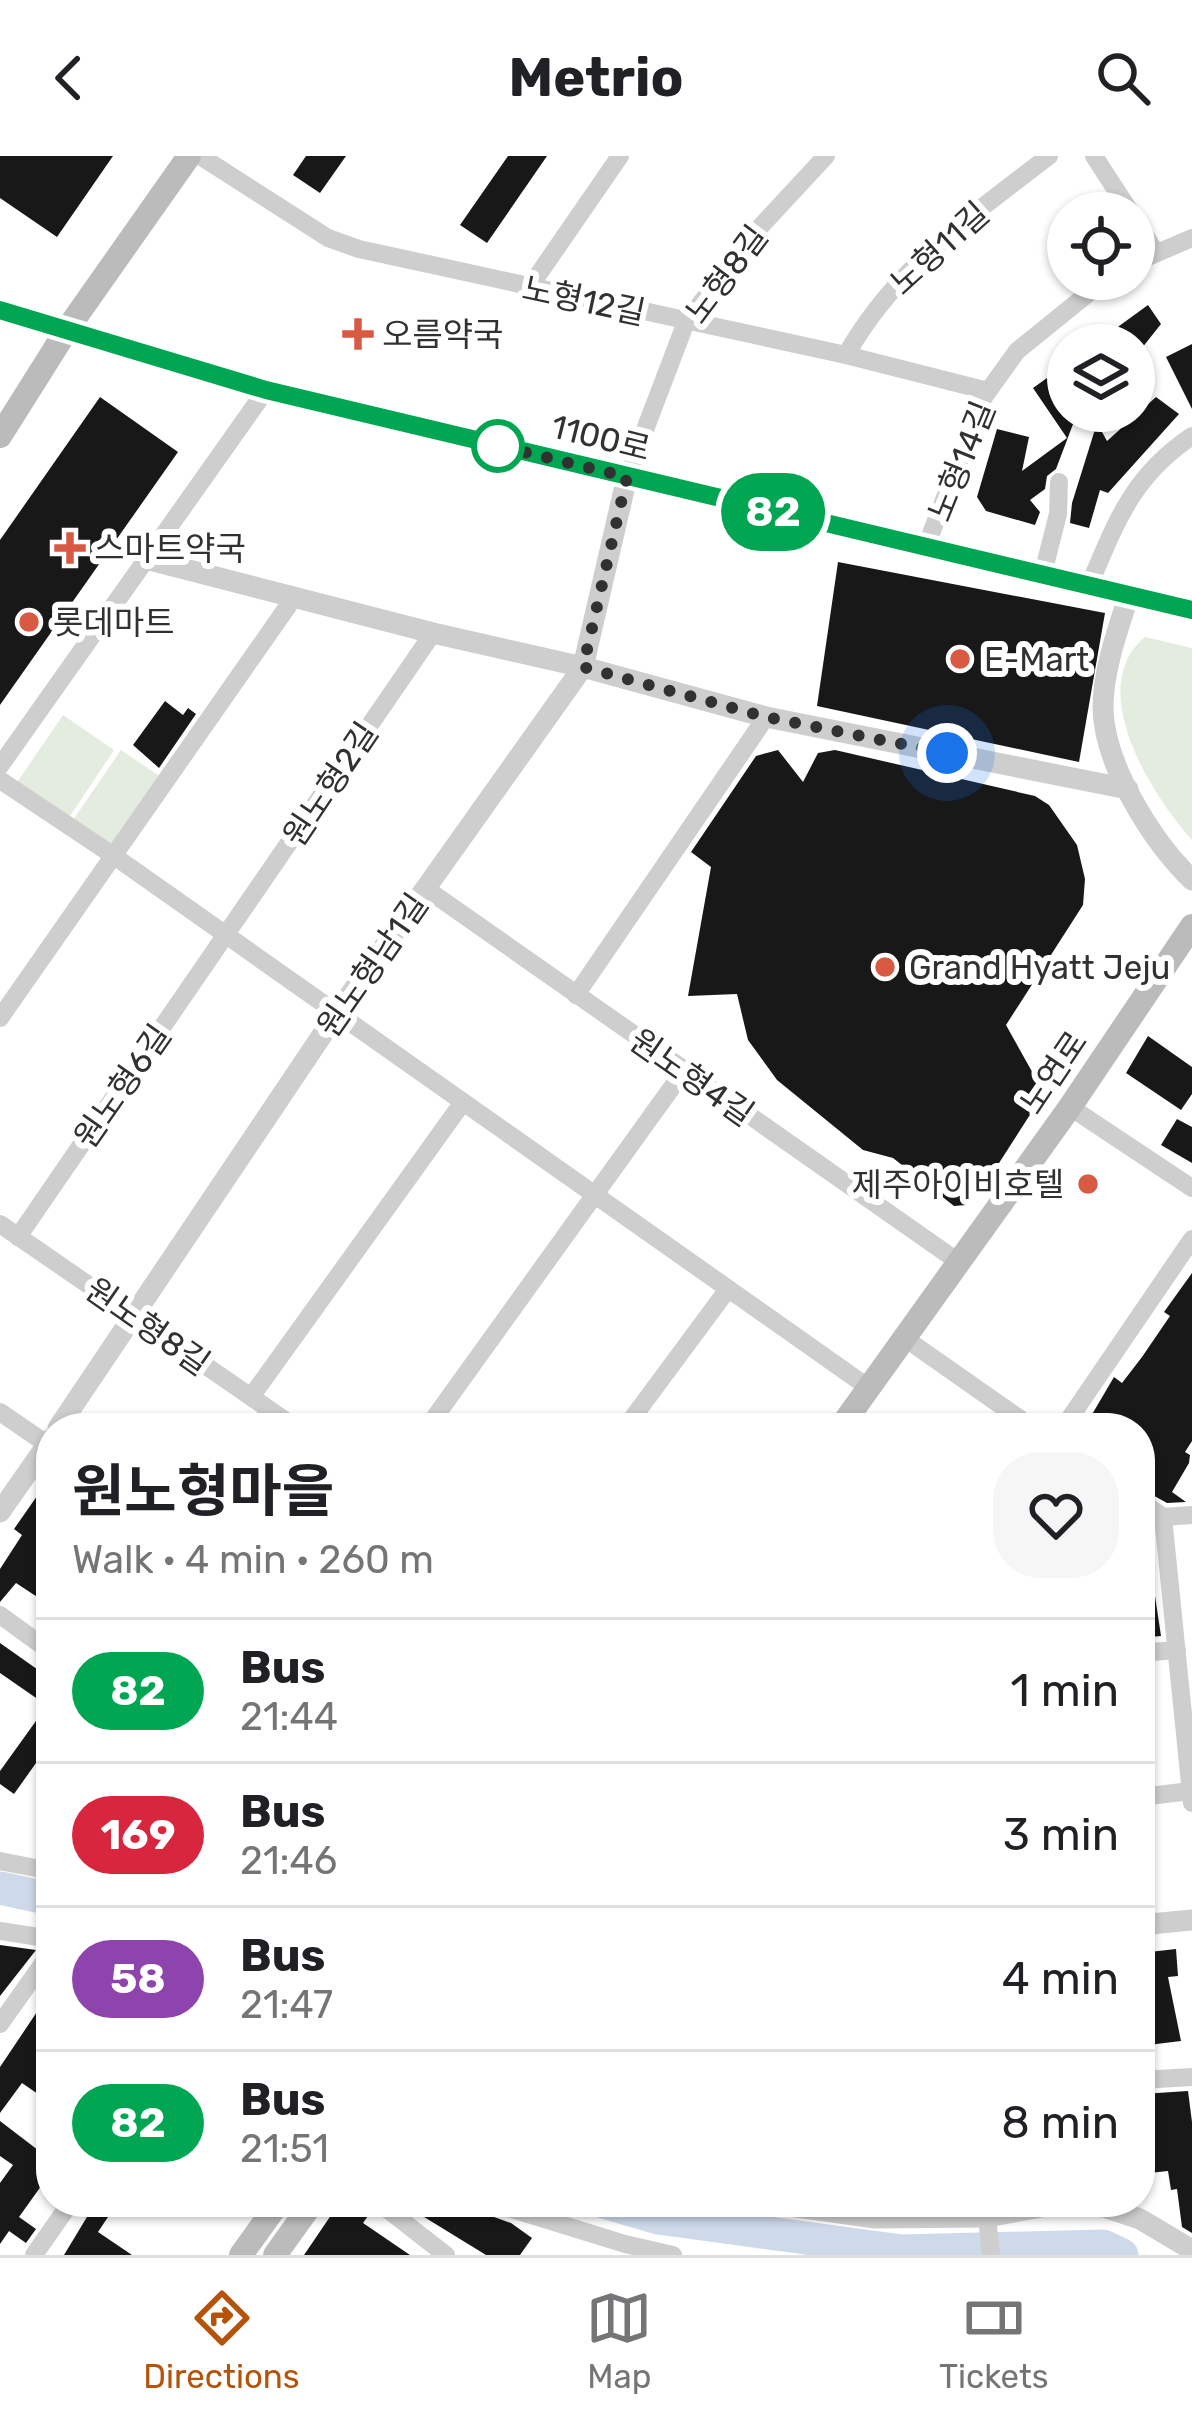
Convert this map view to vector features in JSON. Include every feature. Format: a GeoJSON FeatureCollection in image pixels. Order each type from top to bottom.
{"type":"FeatureCollection","features":[{"type":"Feature","properties":{"kind":"main road"},"geometry":{"type":"LineString","coordinates":[[0,436],[68,328],[189,156]]}},
{"type":"Feature","properties":{"kind":"main road","name":"1100로"},"geometry":{"type":"LineString","coordinates":[[0,310],[266,390],[1192,610]]}},
{"type":"Feature","properties":{"kind":"main road","name":"노연로"},"geometry":{"type":"LineString","coordinates":[[850,1413],[1070,1107],[1192,926]]}},
{"type":"Feature","properties":{"kind":"main road"},"geometry":{"type":"LineString","coordinates":[[241,2255],[268,2217]]}},
{"type":"Feature","properties":{"kind":"main road"},"geometry":{"type":"LineString","coordinates":[[274,2255],[302,2217]]}},
{"type":"Feature","properties":{"kind":"street","name":"노형12길"},"geometry":{"type":"LineString","coordinates":[[200,156],[328,238],[988,391]]}},
{"type":"Feature","properties":{"kind":"street"},"geometry":{"type":"LineString","coordinates":[[529,288],[620,156]]}},
{"type":"Feature","properties":{"kind":"street","name":"노형8길"},"geometry":{"type":"LineString","coordinates":[[627,477],[686,322],[761,226],[826,156]]}},
{"type":"Feature","properties":{"kind":"street","name":"노형11길"},"geometry":{"type":"LineString","coordinates":[[846,356],[871,311],[941,238],[1049,156]]}},
{"type":"Feature","properties":{"kind":"street"},"geometry":{"type":"LineString","coordinates":[[1094,156],[1117,192]]}},
{"type":"Feature","properties":{"kind":"street"},"geometry":{"type":"LineString","coordinates":[[1155,251],[1192,238]]}},
{"type":"Feature","properties":{"kind":"street","name":"노형14길"},"geometry":{"type":"LineString","coordinates":[[925,549],[988,391],[1017,351],[1080,300]]}},
{"type":"Feature","properties":{"kind":"street"},"geometry":{"type":"LineString","coordinates":[[0,766],[266,390]]}},
{"type":"Feature","properties":{"kind":"street"},"geometry":{"type":"LineString","coordinates":[[1088,588],[1122,509],[1141,479],[1166,453],[1192,436]]}},
{"type":"Feature","properties":{"kind":"street","name":"원노형남1길"},"geometry":{"type":"LineString","coordinates":[[69,1413],[338,1013],[583,667],[627,477]]}},
{"type":"Feature","properties":{"kind":"street"},"geometry":{"type":"LineString","coordinates":[[1042,577],[1058,514],[1059,482]]}},
{"type":"Feature","properties":{"kind":"street"},"geometry":{"type":"LineString","coordinates":[[146,560],[766,717],[1128,790]]}},
{"type":"Feature","properties":{"kind":"street"},"geometry":{"type":"LineString","coordinates":[[0,1018],[295,596]]}},
{"type":"Feature","properties":{"kind":"street"},"geometry":{"type":"LineString","coordinates":[[1128,598],[1114,640],[1103,709],[1114,761],[1152,832],[1192,880]]}},
{"type":"Feature","properties":{"kind":"street","name":"원노형2길"},"geometry":{"type":"LineString","coordinates":[[226,935],[433,633]]}},
{"type":"Feature","properties":{"kind":"street"},"geometry":{"type":"LineString","coordinates":[[577,994],[766,717]]}},
{"type":"Feature","properties":{"kind":"street"},"geometry":{"type":"LineString","coordinates":[[0,780],[868,1388]]}},
{"type":"Feature","properties":{"kind":"street","name":"원노형4길"},"geometry":{"type":"LineString","coordinates":[[425,888],[960,1263]]}},
{"type":"Feature","properties":{"kind":"street","name":"원노형6길"},"geometry":{"type":"LineString","coordinates":[[18,1237],[226,935]]}},
{"type":"Feature","properties":{"kind":"street"},"geometry":{"type":"LineString","coordinates":[[438,1413],[682,1072]]}},
{"type":"Feature","properties":{"kind":"street"},"geometry":{"type":"LineString","coordinates":[[251,1397],[463,1102]]}},
{"type":"Feature","properties":{"kind":"street"},"geometry":{"type":"LineString","coordinates":[[1070,1107],[1192,1189]]}},
{"type":"Feature","properties":{"kind":"street","name":"원노형8길"},"geometry":{"type":"LineString","coordinates":[[0,1225],[274,1413]]}},
{"type":"Feature","properties":{"kind":"street"},"geometry":{"type":"LineString","coordinates":[[1073,1413],[1192,1239]]}},
{"type":"Feature","properties":{"kind":"street"},"geometry":{"type":"LineString","coordinates":[[636,1413],[728,1289]]}},
{"type":"Feature","properties":{"kind":"street"},"geometry":{"type":"LineString","coordinates":[[906,1340],[1011,1413]]}},
{"type":"Feature","properties":{"kind":"street"},"geometry":{"type":"LineString","coordinates":[[0,1412],[36,1431]]}},
{"type":"Feature","properties":{"kind":"street","name":"원노형남1길"},"geometry":{"type":"LineString","coordinates":[[0,1512],[36,1461]]}},
{"type":"Feature","properties":{"kind":"street"},"geometry":{"type":"LineString","coordinates":[[1155,1511],[1163,1516],[1192,1515]]}},
{"type":"Feature","properties":{"kind":"street"},"geometry":{"type":"LineString","coordinates":[[1163,1516],[1192,1803]]}},
{"type":"Feature","properties":{"kind":"street"},"geometry":{"type":"LineString","coordinates":[[0,1616],[36,1641]]}},
{"type":"Feature","properties":{"kind":"street"},"geometry":{"type":"LineString","coordinates":[[1155,1652],[1177,1650]]}},
{"type":"Feature","properties":{"kind":"street"},"geometry":{"type":"LineString","coordinates":[[1155,1795],[1191,1791]]}},
{"type":"Feature","properties":{"kind":"street"},"geometry":{"type":"LineString","coordinates":[[0,1862],[36,1868]]}},
{"type":"Feature","properties":{"kind":"street"},"geometry":{"type":"LineString","coordinates":[[1155,1924],[1192,1920]]}},
{"type":"Feature","properties":{"kind":"street"},"geometry":{"type":"LineString","coordinates":[[0,1931],[36,1937]]}},
{"type":"Feature","properties":{"kind":"street"},"geometry":{"type":"LineString","coordinates":[[0,2024],[36,1973]]}},
{"type":"Feature","properties":{"kind":"street"},"geometry":{"type":"LineString","coordinates":[[1155,2079],[1192,2077]]}},
{"type":"Feature","properties":{"kind":"street"},"geometry":{"type":"LineString","coordinates":[[34,2255],[61,2217]]}},
{"type":"Feature","properties":{"kind":"street"},"geometry":{"type":"LineString","coordinates":[[397,2217],[446,2255]]}},
{"type":"Feature","properties":{"kind":"street"},"geometry":{"type":"LineString","coordinates":[[536,2217],[673,2255]]}},
{"type":"Feature","properties":{"kind":"street"},"geometry":{"type":"LineString","coordinates":[[966,2217],[988,2225],[1015,2217]]}},
{"type":"Feature","properties":{"kind":"street"},"geometry":{"type":"LineString","coordinates":[[1134,2217],[1192,2250]]}},
{"type":"Feature","properties":{"kind":"street"},"geometry":{"type":"LineString","coordinates":[[988,2225],[991,2255]]}},
{"type":"Feature","properties":{"kind":"shaded area"},"geometry":{"type":"Polygon","coordinates":[[[1145,637],[1192,648],[1192,840],[1144,770],[1122,712],[1121,684],[1128,659],[1145,637]]]}},
{"type":"Feature","properties":{"kind":"shaded area"},"geometry":{"type":"Polygon","coordinates":[[[63,715],[114,750],[68,819],[16,784],[63,715]]]}},
{"type":"Feature","properties":{"kind":"shaded area"},"geometry":{"type":"Polygon","coordinates":[[[121,750],[161,777],[113,847],[73,820],[121,750]]]}},
{"type":"Feature","properties":{"kind":"building"},"geometry":{"type":"Polygon","coordinates":[[[0,156],[113,156],[57,237],[0,198],[0,156]]]}},
{"type":"Feature","properties":{"kind":"building"},"geometry":{"type":"Polygon","coordinates":[[[306,156],[346,156],[320,193],[293,175],[306,156]]]}},
{"type":"Feature","properties":{"kind":"building"},"geometry":{"type":"Polygon","coordinates":[[[508,156],[547,156],[487,243],[460,225],[508,156]]]}},
{"type":"Feature","properties":{"kind":"building"},"geometry":{"type":"Polygon","coordinates":[[[1148,305],[1161,324],[1155,332],[1155,324],[1122,324],[1148,305]]]}},
{"type":"Feature","properties":{"kind":"building"},"geometry":{"type":"Polygon","coordinates":[[[1192,344],[1192,409],[1166,357],[1192,344]]]}},
{"type":"Feature","properties":{"kind":"building"},"geometry":{"type":"Polygon","coordinates":[[[1047,378],[1047,409],[1033,388],[1047,378]]]}},
{"type":"Feature","properties":{"kind":"building","name":"롯데마트"},"geometry":{"type":"Polygon","coordinates":[[[100,397],[178,452],[0,705],[0,540],[100,397]]]}},
{"type":"Feature","properties":{"kind":"building"},"geometry":{"type":"Polygon","coordinates":[[[1155,398],[1179,414],[1108,493],[1100,490],[1089,528],[1070,523],[1094,432],[1102,432],[1107,441],[1117,432],[1155,432],[1155,398]]]}},
{"type":"Feature","properties":{"kind":"building"},"geometry":{"type":"Polygon","coordinates":[[[997,429],[1029,437],[1022,471],[1067,438],[1063,432],[1070,432],[1056,469],[1047,476],[1045,489],[1030,500],[1040,512],[1035,525],[986,511],[977,497],[997,429]]]}},
{"type":"Feature","properties":{"kind":"building","name":"E-Mart"},"geometry":{"type":"Polygon","coordinates":[[[838,562],[1105,613],[1079,762],[817,706],[838,562]]]}},
{"type":"Feature","properties":{"kind":"building"},"geometry":{"type":"Polygon","coordinates":[[[165,701],[183,715],[188,708],[196,714],[159,768],[133,745],[165,701]]]}},
{"type":"Feature","properties":{"kind":"building"},"geometry":{"type":"Polygon","coordinates":[[[778,750],[803,782],[818,753],[835,750],[1035,796],[1049,805],[1077,845],[1085,879],[1083,905],[1006,1025],[1044,1093],[981,1191],[966,1205],[954,1206],[893,1158],[863,1150],[777,1080],[748,1040],[737,994],[688,996],[711,867],[691,852],[756,756],[778,750]]]}},
{"type":"Feature","properties":{"kind":"building"},"geometry":{"type":"Polygon","coordinates":[[[1148,1036],[1192,1067],[1192,1094],[1181,1110],[1126,1073],[1148,1036]]]}},
{"type":"Feature","properties":{"kind":"building"},"geometry":{"type":"Polygon","coordinates":[[[1177,1119],[1192,1127],[1192,1163],[1161,1145],[1177,1119]]]}},
{"type":"Feature","properties":{"kind":"building"},"geometry":{"type":"Polygon","coordinates":[[[1192,1273],[1192,1441],[1185,1452],[1190,1455],[1189,1463],[1172,1492],[1186,1502],[1167,1503],[1155,1496],[1155,1413],[1093,1413],[1114,1377],[1122,1383],[1142,1357],[1170,1316],[1164,1312],[1192,1273]]]}},
{"type":"Feature","properties":{"kind":"building"},"geometry":{"type":"Polygon","coordinates":[[[36,1497],[36,1596],[16,1583],[0,1602],[0,1569],[22,1535],[14,1529],[36,1497]]]}},
{"type":"Feature","properties":{"kind":"building"},"geometry":{"type":"Polygon","coordinates":[[[1155,1596],[1161,1636],[1155,1637],[1155,1596]]]}},
{"type":"Feature","properties":{"kind":"building"},"geometry":{"type":"Polygon","coordinates":[[[0,1643],[36,1668],[36,1698],[0,1673],[0,1643]]]}},
{"type":"Feature","properties":{"kind":"building"},"geometry":{"type":"Polygon","coordinates":[[[36,1721],[36,1763],[14,1794],[0,1784],[0,1771],[36,1721]]]}},
{"type":"Feature","properties":{"kind":"building"},"geometry":{"type":"Polygon","coordinates":[[[0,1945],[36,1950],[0,1996],[0,1945]]]}},
{"type":"Feature","properties":{"kind":"building"},"geometry":{"type":"Polygon","coordinates":[[[1176,1949],[1178,1976],[1168,1977],[1181,2041],[1155,2044],[1155,1951],[1176,1949]]]}},
{"type":"Feature","properties":{"kind":"building"},"geometry":{"type":"Polygon","coordinates":[[[36,2013],[36,2093],[22,2083],[0,2113],[0,2067],[36,2013]]]}},
{"type":"Feature","properties":{"kind":"building"},"geometry":{"type":"Polygon","coordinates":[[[1188,2091],[1192,2233],[1182,2227],[1177,2189],[1171,2190],[1168,2171],[1155,2172],[1155,2093],[1188,2091]]]}},
{"type":"Feature","properties":{"kind":"building"},"geometry":{"type":"Polygon","coordinates":[[[0,2121],[36,2149],[36,2193],[19,2217],[36,2229],[26,2243],[9,2231],[0,2244],[0,2183],[13,2165],[0,2156],[0,2121]]]}},
{"type":"Feature","properties":{"kind":"building"},"geometry":{"type":"Polygon","coordinates":[[[87,2217],[108,2217],[98,2232],[132,2255],[64,2255],[87,2217]]]}},
{"type":"Feature","properties":{"kind":"building"},"geometry":{"type":"Polygon","coordinates":[[[330,2217],[367,2217],[363,2223],[410,2255],[304,2255],[330,2217]]]}},
{"type":"Feature","properties":{"kind":"building"},"geometry":{"type":"Polygon","coordinates":[[[424,2217],[494,2217],[532,2238],[520,2255],[486,2255],[424,2217]]]}},
{"type":"Feature","properties":{"kind":"waterway"},"geometry":{"type":"LineString","coordinates":[[0,1888],[36,1896]]}},
{"type":"Feature","properties":{"kind":"waterway"},"geometry":{"type":"LineString","coordinates":[[655,2217],[902,2251],[1103,2246],[1122,2255]]}},
{"type":"Feature","properties":{"kind":"bus line","name":"82"},"geometry":{"type":"LineString","coordinates":[[0,310],[266,390],[1192,610]]}},
{"type":"Feature","properties":{"kind":"place","name":"오름약국"},"geometry":{"type":"Point","coordinates":[358,334]}},
{"type":"Feature","properties":{"kind":"place","name":"스마트약국"},"geometry":{"type":"Point","coordinates":[70,548]}},
{"type":"Feature","properties":{"kind":"place","name":"롯데마트"},"geometry":{"type":"Point","coordinates":[29,622]}},
{"type":"Feature","properties":{"kind":"place","name":"E-Mart"},"geometry":{"type":"Point","coordinates":[960,659]}},
{"type":"Feature","properties":{"kind":"place","name":"Grand Hyatt Jeju"},"geometry":{"type":"Point","coordinates":[885,967]}},
{"type":"Feature","properties":{"kind":"place","name":"제주아이비호텔"},"geometry":{"type":"Point","coordinates":[1088,1184]}},
{"type":"Feature","properties":{"kind":"route"},"geometry":{"type":"LineString","coordinates":[[498,446],[491,444],[627,477],[583,667],[766,717],[947,753]]}}]}
